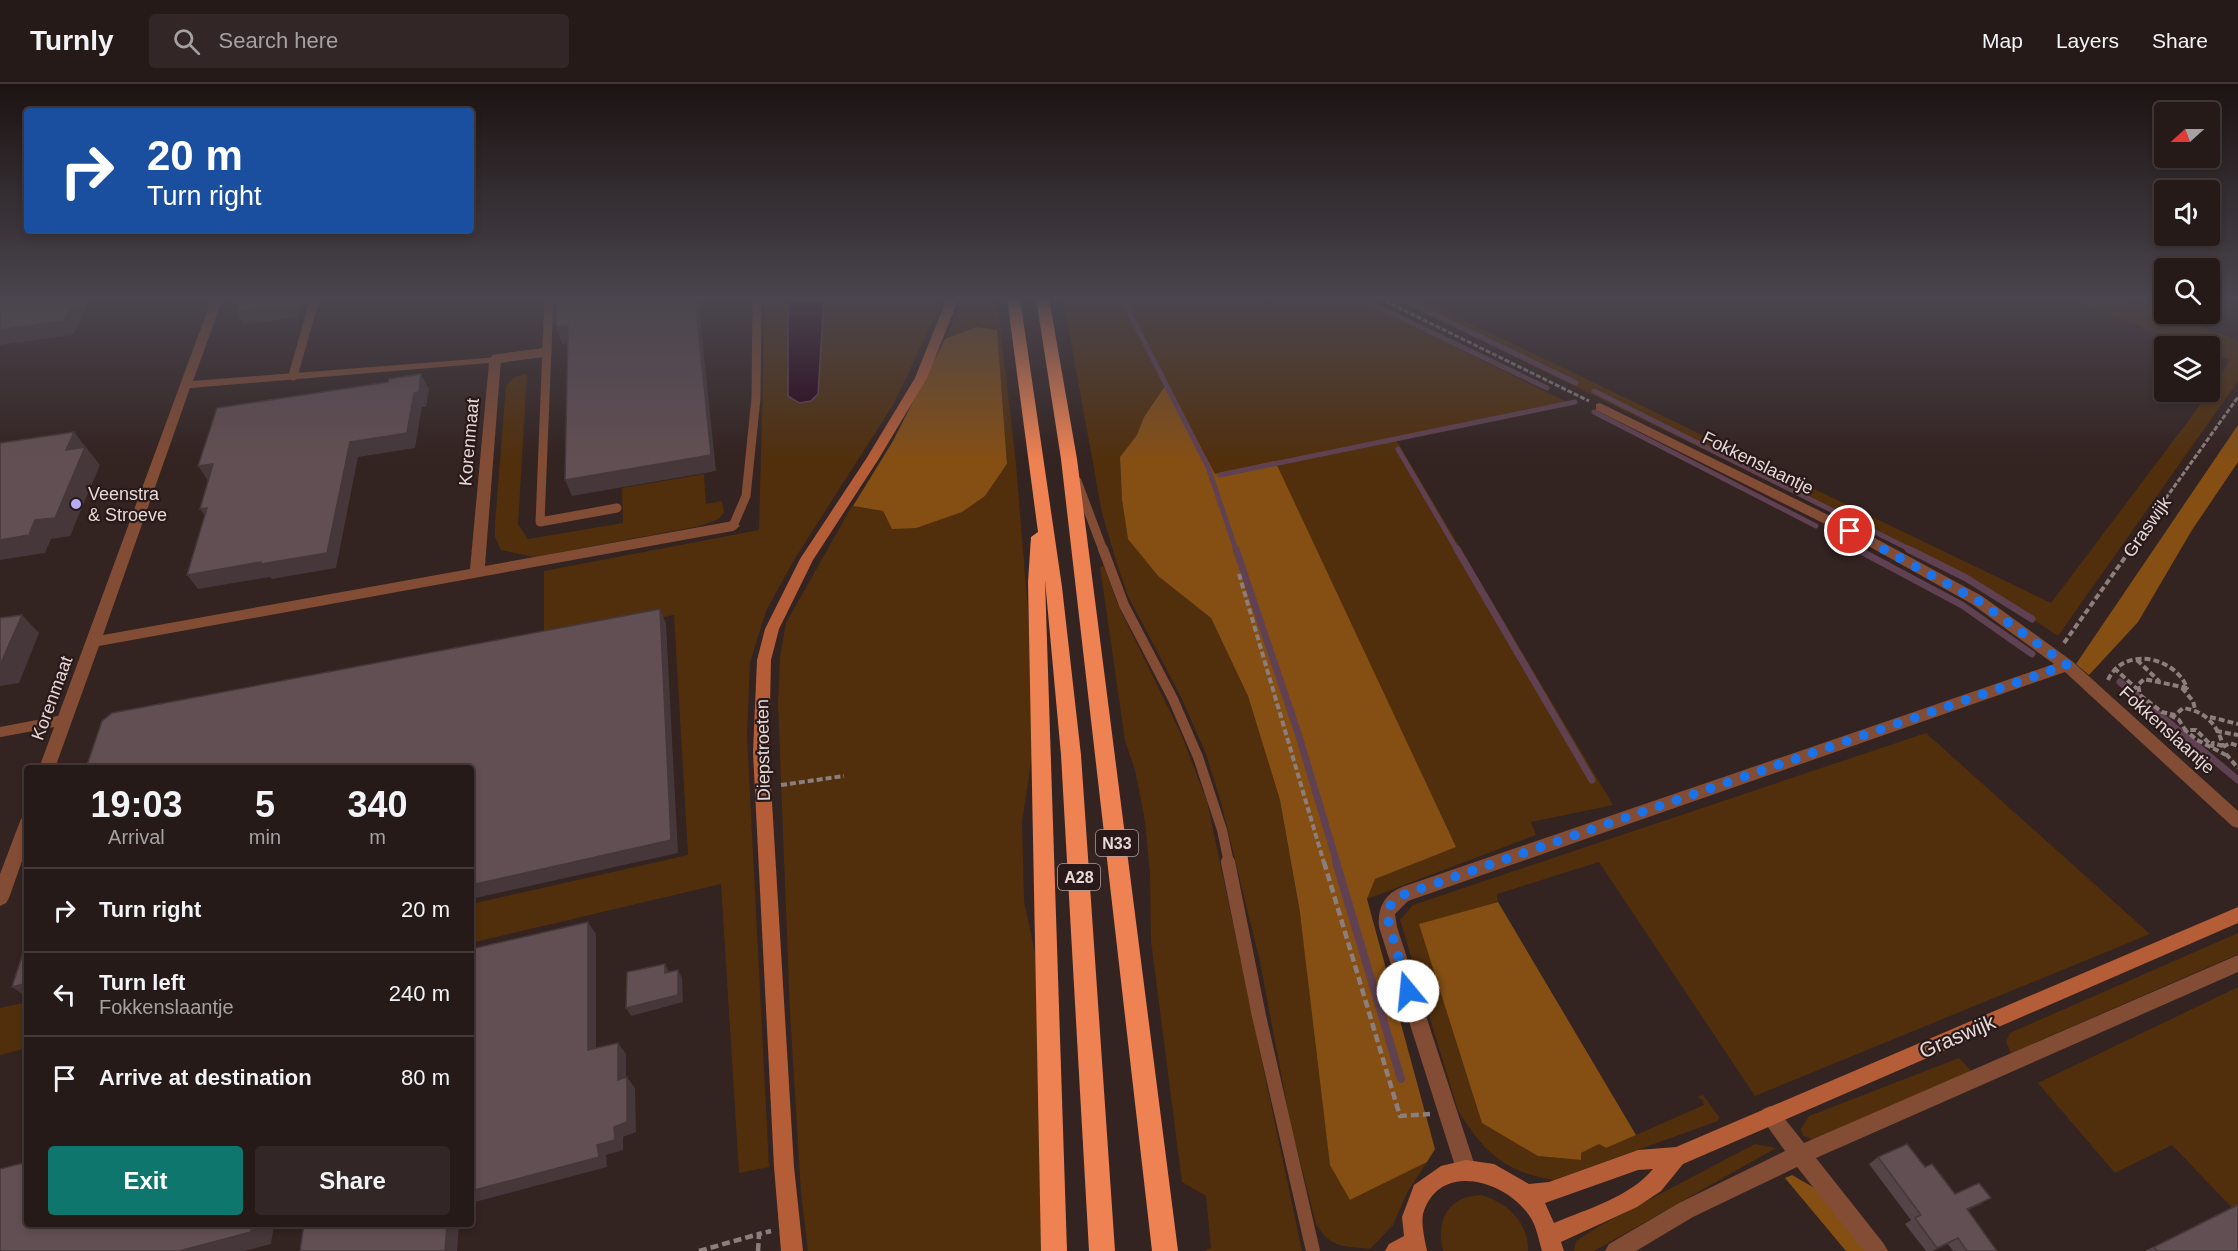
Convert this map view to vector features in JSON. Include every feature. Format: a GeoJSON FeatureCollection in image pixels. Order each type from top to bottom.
{"type":"FeatureCollection","features":[{"type":"Feature","properties":{"kind":"highway"},"geometry":{"type":"LineString","coordinates":[[1020,352],[1041,505],[1036,582],[1054,1251]]}},
{"type":"Feature","properties":{"kind":"highway","name":"N33"},"geometry":{"type":"LineString","coordinates":[[1051,352],[1069,459],[1164,1239]]}},
{"type":"Feature","properties":{"kind":"highway","name":"A28"},"geometry":{"type":"LineString","coordinates":[[1041,505],[1054,588],[1071,755],[1102,1251]]}},
{"type":"Feature","properties":{"kind":"street","name":"Korenmaat"},"geometry":{"type":"LineString","coordinates":[[48,765],[197,352]]}},
{"type":"Feature","properties":{"kind":"street","name":"Diepstroeten"},"geometry":{"type":"LineString","coordinates":[[792,1251],[783,1167],[763,788],[760,706],[764,660],[772,629],[807,558],[872,460],[921,378],[931,352]]}},
{"type":"Feature","properties":{"kind":"street","name":"Korenmaat"},"geometry":{"type":"LineString","coordinates":[[477,573],[495,359]]}},
{"type":"Feature","properties":{"kind":"street"},"geometry":{"type":"LineString","coordinates":[[185,385],[495,359]]}},
{"type":"Feature","properties":{"kind":"street","name":"Fokkenslaantje"},"geometry":{"type":"LineString","coordinates":[[1600,406],[1926,571],[1977,600],[2067,665],[2238,821]]}},
{"type":"Feature","properties":{"kind":"street","name":"Korenmaat"},"geometry":{"type":"LineString","coordinates":[[93,642],[733,526]]}},
{"type":"Feature","properties":{"kind":"street"},"geometry":{"type":"LineString","coordinates":[[1466,1169],[1446,1113],[1388,927],[1386,913],[1392,903],[1402,895],[2067,665]]}},
{"type":"Feature","properties":{"kind":"street"},"geometry":{"type":"LineString","coordinates":[[0,898],[24,832]]}},
{"type":"Feature","properties":{"kind":"street","name":"Graswijk"},"geometry":{"type":"LineString","coordinates":[[1527,1195],[1549,1192],[1638,1160],[1676,1157],[2238,915]]}},
{"type":"Feature","properties":{"kind":"street"},"geometry":{"type":"LineString","coordinates":[[1616,1251],[1686,1210],[1800,1155],[2238,963]]}},
{"type":"Feature","properties":{"kind":"street"},"geometry":{"type":"LineString","coordinates":[[1770,1116],[1877,1251]]}},
{"type":"Feature","properties":{"kind":"street","name":"Graswijk"},"geometry":{"type":"LineString","coordinates":[[1551,1244],[1654,1184],[1676,1157]]}},
{"type":"Feature","properties":{"kind":"street"},"geometry":{"type":"LineString","coordinates":[[1408,1248],[1419,1198],[1438,1177],[1466,1169],[1498,1175],[1527,1195],[1545,1221],[1551,1244]]}},
{"type":"Feature","properties":{"kind":"lane"},"geometry":{"type":"LineString","coordinates":[[293,376],[300,352]]}},
{"type":"Feature","properties":{"kind":"lane"},"geometry":{"type":"LineString","coordinates":[[495,359],[544,352]]}},
{"type":"Feature","properties":{"kind":"lane"},"geometry":{"type":"LineString","coordinates":[[547,352],[540,522],[617,508]]}},
{"type":"Feature","properties":{"kind":"lane"},"geometry":{"type":"LineString","coordinates":[[733,526],[746,496],[756,398],[756,352]]}},
{"type":"Feature","properties":{"kind":"lane"},"geometry":{"type":"LineString","coordinates":[[1069,459],[1124,605],[1173,699],[1198,757],[1222,830],[1259,1016],[1314,1251]]}},
{"type":"Feature","properties":{"kind":"lane"},"geometry":{"type":"LineString","coordinates":[[0,732],[64,720]]}},
{"type":"Feature","properties":{"kind":"path"},"geometry":{"type":"LineString","coordinates":[[1490,352],[1600,406]]}},
{"type":"Feature","properties":{"kind":"path","name":"Graswijk"},"geometry":{"type":"LineString","coordinates":[[2052,653],[2067,641],[2238,397]]}},
{"type":"Feature","properties":{"kind":"path"},"geometry":{"type":"LineString","coordinates":[[1239,574],[1338,915],[1400,1116],[1446,1113]]}},
{"type":"Feature","properties":{"kind":"path"},"geometry":{"type":"LineString","coordinates":[[2087,684],[2105,685],[2114,668],[2137,660],[2154,659],[2169,667],[2186,682],[2187,688],[2144,679],[2138,685],[2138,690]]}},
{"type":"Feature","properties":{"kind":"path"},"geometry":{"type":"LineString","coordinates":[[2137,660],[2160,681]]}},
{"type":"Feature","properties":{"kind":"path"},"geometry":{"type":"LineString","coordinates":[[2114,668],[2138,690],[2140,695],[2162,712],[2179,720],[2186,732],[2197,740],[2226,755],[2238,768]]}},
{"type":"Feature","properties":{"kind":"path"},"geometry":{"type":"LineString","coordinates":[[2182,688],[2195,704],[2195,709]]}},
{"type":"Feature","properties":{"kind":"path"},"geometry":{"type":"LineString","coordinates":[[2168,714],[2175,715],[2183,708],[2195,709],[2209,717],[2238,724]]}},
{"type":"Feature","properties":{"kind":"path"},"geometry":{"type":"LineString","coordinates":[[2209,717],[2226,755]]}},
{"type":"Feature","properties":{"kind":"path"},"geometry":{"type":"LineString","coordinates":[[2186,732],[2189,728],[2196,730],[2212,746]]}},
{"type":"Feature","properties":{"kind":"path"},"geometry":{"type":"LineString","coordinates":[[2215,730],[2238,735]]}},
{"type":"Feature","properties":{"kind":"path"},"geometry":{"type":"LineString","coordinates":[[2212,746],[2213,743],[2223,746],[2230,743],[2238,746]]}},
{"type":"Feature","properties":{"kind":"path"},"geometry":{"type":"LineString","coordinates":[[763,788],[844,776]]}},
{"type":"Feature","properties":{"kind":"path"},"geometry":{"type":"LineString","coordinates":[[699,1251],[759,1234]]}},
{"type":"Feature","properties":{"kind":"shaded area"},"geometry":{"type":"Polygon","coordinates":[[[764,352],[788,352],[788,396],[818,394],[821,352],[918,352],[893,405],[794,560],[766,611],[750,663],[747,735],[769,1167],[739,1173],[721,884],[474,942],[474,903],[688,855],[674,615],[544,639],[544,571],[759,530],[764,352]]]}},
{"type":"Feature","properties":{"kind":"shaded area"},"geometry":{"type":"Polygon","coordinates":[[[788,352],[821,352],[818,394],[811,401],[799,403],[788,396],[788,352]]]}},
{"type":"Feature","properties":{"kind":"shaded area"},"geometry":{"type":"Polygon","coordinates":[[[938,352],[999,352],[1007,464],[985,496],[962,512],[916,528],[892,529],[883,511],[853,506],[893,441],[938,352]]]}},
{"type":"Feature","properties":{"kind":"shaded area"},"geometry":{"type":"Polygon","coordinates":[[[999,352],[1003,352],[1016,464],[1030,637],[1032,756],[1022,822],[1024,901],[1037,962],[1042,1251],[808,1251],[801,1193],[790,1013],[778,704],[780,657],[786,623],[852,506],[883,511],[887,520],[985,496],[1007,465],[999,352]]]}},
{"type":"Feature","properties":{"kind":"shaded area"},"geometry":{"type":"Polygon","coordinates":[[[1073,352],[1466,352],[1567,402],[1395,438],[1613,805],[1531,822],[1536,835],[1367,899],[1374,879],[1456,846],[1215,474],[1167,383],[1144,417],[1137,435],[1120,457],[1122,500],[1128,539],[1158,576],[1211,618],[1248,696],[1280,800],[1350,1200],[1427,1162],[1408,1191],[1393,1225],[1370,1249],[1339,1245],[1327,1238],[1316,1224],[1291,1126],[1260,962],[1221,802],[1206,754],[1181,697],[1128,596],[1102,513],[1073,352]]]}},
{"type":"Feature","properties":{"kind":"shaded area"},"geometry":{"type":"Polygon","coordinates":[[[1505,352],[1531,352],[2051,603],[2202,402],[2220,402],[2220,376],[2230,360],[2220,356],[2220,352],[2238,352],[2238,381],[2058,636],[1985,587],[1505,352]]]}},
{"type":"Feature","properties":{"kind":"shaded area"},"geometry":{"type":"Polygon","coordinates":[[[527,374],[518,524],[528,539],[623,523],[622,488],[704,474],[706,504],[722,501],[724,512],[719,519],[700,526],[534,557],[501,550],[495,537],[495,524],[506,386],[514,377],[527,374]]]}},
{"type":"Feature","properties":{"kind":"shaded area"},"geometry":{"type":"Polygon","coordinates":[[[1167,383],[1215,474],[1275,461],[1456,847],[1375,879],[1367,899],[1435,1149],[1427,1162],[1350,1200],[1330,1165],[1300,913],[1280,800],[1248,696],[1211,618],[1158,576],[1128,539],[1122,500],[1120,457],[1137,435],[1144,417],[1167,383]]]}},
{"type":"Feature","properties":{"kind":"shaded area"},"geometry":{"type":"Polygon","coordinates":[[[2238,425],[2238,462],[2192,530],[2138,622],[2089,675],[2076,664],[2238,425]]]}},
{"type":"Feature","properties":{"kind":"shaded area"},"geometry":{"type":"Polygon","coordinates":[[[1104,566],[1118,605],[1182,736],[1207,801],[1302,1251],[1205,1251],[1211,1248],[1206,1196],[1182,1182],[1151,941],[1150,874],[1145,821],[1135,770],[1125,741],[1100,567],[1104,566]]]}},
{"type":"Feature","properties":{"kind":"shaded area"},"geometry":{"type":"Polygon","coordinates":[[[1926,733],[2150,934],[1755,1096],[1599,862],[1497,894],[1498,902],[1420,924],[1538,1156],[1580,1160],[1581,1153],[1599,1144],[1606,1148],[1704,1105],[1703,1100],[1697,1097],[1703,1095],[1719,1117],[1718,1121],[1554,1180],[1537,1177],[1509,1166],[1486,1148],[1458,1110],[1400,920],[1413,905],[1926,733]]]}},
{"type":"Feature","properties":{"kind":"shaded area"},"geometry":{"type":"Polygon","coordinates":[[[1498,902],[1636,1135],[1606,1148],[1599,1144],[1581,1153],[1581,1160],[1538,1156],[1482,1123],[1419,924],[1498,902]]]}},
{"type":"Feature","properties":{"kind":"shaded area"},"geometry":{"type":"Polygon","coordinates":[[[2238,933],[2238,954],[2011,1053],[2006,1042],[2010,1033],[2238,933]]]}},
{"type":"Feature","properties":{"kind":"shaded area"},"geometry":{"type":"Polygon","coordinates":[[[2238,987],[2238,1214],[2172,1145],[2115,1173],[2038,1083],[2238,987]]]}},
{"type":"Feature","properties":{"kind":"shaded area"},"geometry":{"type":"Polygon","coordinates":[[[24,1003],[24,1049],[0,1055],[0,1008],[24,1003]]]}},
{"type":"Feature","properties":{"kind":"shaded area"},"geometry":{"type":"Polygon","coordinates":[[[1959,1058],[1972,1072],[1815,1140],[1803,1136],[1801,1129],[1809,1116],[1959,1058]]]}},
{"type":"Feature","properties":{"kind":"shaded area"},"geometry":{"type":"Polygon","coordinates":[[[1755,1144],[1776,1148],[1594,1251],[1574,1251],[1576,1241],[1601,1225],[1755,1144]]]}},
{"type":"Feature","properties":{"kind":"shaded area"},"geometry":{"type":"Polygon","coordinates":[[[1792,1175],[1818,1190],[1869,1251],[1846,1251],[1785,1178],[1792,1175]]]}},
{"type":"Feature","properties":{"kind":"shaded area"},"geometry":{"type":"Polygon","coordinates":[[[1481,1195],[1507,1208],[1520,1222],[1525,1231],[1528,1251],[1443,1251],[1441,1229],[1447,1212],[1460,1200],[1481,1195]]]}},
{"type":"Feature","properties":{"kind":"building"},"geometry":{"type":"Polygon","coordinates":[[[567,352],[701,352],[711,455],[565,480],[567,352]]]}},
{"type":"Feature","properties":{"kind":"building"},"geometry":{"type":"Polygon","coordinates":[[[421,374],[419,392],[414,393],[407,433],[350,442],[327,553],[187,575],[207,508],[200,509],[213,464],[198,466],[217,408],[388,382],[389,379],[421,374]]]}},
{"type":"Feature","properties":{"kind":"building"},"geometry":{"type":"Polygon","coordinates":[[[74,432],[66,450],[85,447],[55,518],[35,520],[29,535],[0,540],[0,443],[74,432]]]}},
{"type":"Feature","properties":{"kind":"building"},"geometry":{"type":"Polygon","coordinates":[[[660,609],[671,840],[474,884],[474,765],[87,765],[102,721],[112,713],[660,609]]]}},
{"type":"Feature","properties":{"kind":"building"},"geometry":{"type":"Polygon","coordinates":[[[22,615],[0,665],[0,618],[22,615]]]}},
{"type":"Feature","properties":{"kind":"building"},"geometry":{"type":"Polygon","coordinates":[[[588,922],[588,1050],[618,1043],[618,1080],[627,1077],[627,1122],[614,1127],[615,1140],[597,1145],[599,1157],[474,1190],[474,948],[588,922]]]}},
{"type":"Feature","properties":{"kind":"building"},"geometry":{"type":"Polygon","coordinates":[[[24,950],[24,984],[12,987],[24,950]]]}},
{"type":"Feature","properties":{"kind":"building"},"geometry":{"type":"Polygon","coordinates":[[[665,964],[665,973],[678,970],[678,995],[626,1008],[627,972],[665,964]]]}},
{"type":"Feature","properties":{"kind":"building"},"geometry":{"type":"Polygon","coordinates":[[[1907,1144],[1925,1167],[1932,1164],[1955,1194],[1979,1183],[1991,1198],[1967,1209],[1997,1251],[1967,1251],[1958,1238],[1937,1248],[1915,1218],[1921,1215],[1878,1157],[1907,1144]]]}},
{"type":"Feature","properties":{"kind":"building"},"geometry":{"type":"Polygon","coordinates":[[[24,1163],[24,1227],[252,1227],[251,1232],[179,1251],[0,1251],[0,1169],[24,1163]]]}},
{"type":"Feature","properties":{"kind":"building"},"geometry":{"type":"Polygon","coordinates":[[[2238,1205],[2238,1251],[2157,1251],[2154,1247],[2238,1205]]]}},
{"type":"Feature","properties":{"kind":"building"},"geometry":{"type":"Polygon","coordinates":[[[304,1227],[447,1227],[445,1251],[300,1251],[304,1227]]]}},
{"type":"Feature","properties":{"kind":"waterway"},"geometry":{"type":"LineString","coordinates":[[1150,352],[1208,467],[1236,550]]}},
{"type":"Feature","properties":{"kind":"waterway"},"geometry":{"type":"LineString","coordinates":[[1473,352],[1547,388]]}},
{"type":"Feature","properties":{"kind":"waterway"},"geometry":{"type":"LineString","coordinates":[[1513,352],[1576,383]]}},
{"type":"Feature","properties":{"kind":"waterway"},"geometry":{"type":"LineString","coordinates":[[1594,391],[1911,550]]}},
{"type":"Feature","properties":{"kind":"waterway"},"geometry":{"type":"LineString","coordinates":[[1220,475],[1575,402]]}},
{"type":"Feature","properties":{"kind":"waterway"},"geometry":{"type":"LineString","coordinates":[[1594,412],[1816,526]]}},
{"type":"Feature","properties":{"kind":"waterway"},"geometry":{"type":"LineString","coordinates":[[1398,449],[1457,550]]}},
{"type":"Feature","properties":{"kind":"waterway"},"geometry":{"type":"LineString","coordinates":[[1837,539],[1860,550]]}},
{"type":"Feature","properties":{"kind":"waterway"},"geometry":{"type":"LineString","coordinates":[[1236,549],[1298,733],[1337,863]]}},
{"type":"Feature","properties":{"kind":"waterway"},"geometry":{"type":"LineString","coordinates":[[1457,549],[1592,780]]}},
{"type":"Feature","properties":{"kind":"waterway"},"geometry":{"type":"LineString","coordinates":[[1857,549],[1962,605],[2032,654]]}},
{"type":"Feature","properties":{"kind":"waterway"},"geometry":{"type":"LineString","coordinates":[[1908,549],[1966,578],[2032,619]]}},
{"type":"Feature","properties":{"kind":"waterway"},"geometry":{"type":"LineString","coordinates":[[2120,682],[2238,780]]}},
{"type":"Feature","properties":{"kind":"waterway"},"geometry":{"type":"LineString","coordinates":[[1336,862],[1401,1079]]}},
{"type":"Feature","properties":{"kind":"place","name":"Veenstra & Stroeve"},"geometry":{"type":"Point","coordinates":[76,504]}},
{"type":"Feature","properties":{"kind":"route"},"geometry":{"type":"LineString","coordinates":[[1408,991],[1388,927],[1386,913],[1392,903],[1402,895],[2067,665],[1977,600],[1850,531]]}}]}
